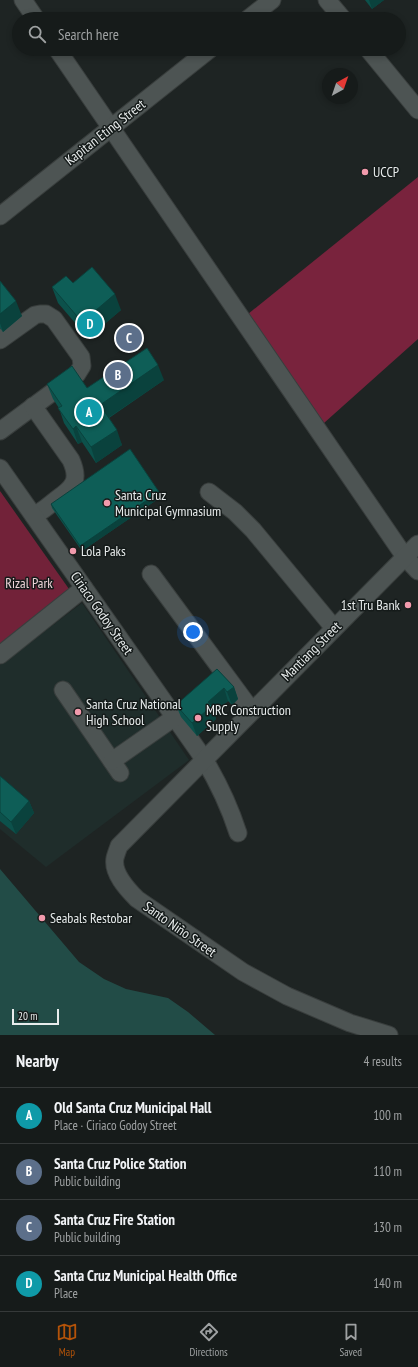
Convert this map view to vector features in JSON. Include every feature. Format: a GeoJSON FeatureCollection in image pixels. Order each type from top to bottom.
{"type":"FeatureCollection","features":[{"type":"Feature","properties":{"kind":"street"},"geometry":{"type":"LineString","coordinates":[[23,0],[31,12]]}},
{"type":"Feature","properties":{"kind":"street"},"geometry":{"type":"LineString","coordinates":[[257,12],[272,0]]}},
{"type":"Feature","properties":{"kind":"street"},"geometry":{"type":"LineString","coordinates":[[327,0],[337,12]]}},
{"type":"Feature","properties":{"kind":"street"},"geometry":{"type":"LineString","coordinates":[[62,56],[405,557],[418,571]]}},
{"type":"Feature","properties":{"kind":"street","name":"Kapitan Eting Street"},"geometry":{"type":"LineString","coordinates":[[0,216],[201,56]]}},
{"type":"Feature","properties":{"kind":"street"},"geometry":{"type":"LineString","coordinates":[[374,56],[418,110]]}},
{"type":"Feature","properties":{"kind":"street"},"geometry":{"type":"LineString","coordinates":[[0,340],[35,315],[46,314],[54,318],[81,357],[82,366],[77,374],[0,431]]}},
{"type":"Feature","properties":{"kind":"street"},"geometry":{"type":"LineString","coordinates":[[33,406],[71,460],[75,469],[76,478],[74,485],[68,492],[34,516]]}},
{"type":"Feature","properties":{"kind":"street","name":"Ciriaco Godoy Street"},"geometry":{"type":"LineString","coordinates":[[0,468],[204,759],[220,786],[238,833]]}},
{"type":"Feature","properties":{"kind":"street"},"geometry":{"type":"LineString","coordinates":[[209,492],[235,512],[252,530],[334,628]]}},
{"type":"Feature","properties":{"kind":"street","name":"Mantiang Street"},"geometry":{"type":"LineString","coordinates":[[204,759],[418,544]]}},
{"type":"Feature","properties":{"kind":"street"},"geometry":{"type":"LineString","coordinates":[[151,574],[252,711]]}},
{"type":"Feature","properties":{"kind":"street"},"geometry":{"type":"LineString","coordinates":[[0,655],[84,588]]}},
{"type":"Feature","properties":{"kind":"street"},"geometry":{"type":"LineString","coordinates":[[63,690],[116,767],[175,717]]}},
{"type":"Feature","properties":{"kind":"street","name":"Santo Niño Street"},"geometry":{"type":"LineString","coordinates":[[204,759],[119,846],[114,859],[117,872],[125,886],[137,899],[243,972],[287,996],[350,1023],[389,1035]]}},
{"type":"Feature","properties":{"kind":"shaded area"},"geometry":{"type":"Polygon","coordinates":[[[418,177],[418,339],[324,423],[248,314],[418,177]]]}},
{"type":"Feature","properties":{"kind":"shaded area","name":"Santa Cruz National High School"},"geometry":{"type":"Polygon","coordinates":[[[82,603],[189,760],[46,867],[0,829],[0,665],[82,603]]]}},
{"type":"Feature","properties":{"kind":"green space","name":"Rizal Park"},"geometry":{"type":"Polygon","coordinates":[[[0,491],[69,589],[0,644],[0,491]]]}},
{"type":"Feature","properties":{"kind":"water"},"geometry":{"type":"Polygon","coordinates":[[[0,869],[79,962],[104,979],[126,989],[168,998],[188,1012],[215,1035],[0,1035],[0,869]]]}},
{"type":"Feature","properties":{"kind":"building"},"geometry":{"type":"Polygon","coordinates":[[[92,267],[115,294],[82,322],[52,287],[66,276],[73,283],[92,267]]]}},
{"type":"Feature","properties":{"kind":"building"},"geometry":{"type":"Polygon","coordinates":[[[0,281],[16,301],[0,314],[0,281]]]}},
{"type":"Feature","properties":{"kind":"building"},"geometry":{"type":"Polygon","coordinates":[[[147,348],[158,365],[100,405],[117,430],[91,447],[76,426],[73,429],[58,408],[62,406],[47,384],[72,366],[87,388],[147,348]]]}},
{"type":"Feature","properties":{"kind":"building","name":"Santa Cruz Municipal Gymnasium"},"geometry":{"type":"Polygon","coordinates":[[[130,449],[159,492],[80,546],[51,504],[130,449]]]}},
{"type":"Feature","properties":{"kind":"building"},"geometry":{"type":"Polygon","coordinates":[[[217,669],[234,687],[227,692],[224,688],[208,702],[212,706],[192,723],[176,705],[217,669]]]}},
{"type":"Feature","properties":{"kind":"building"},"geometry":{"type":"Polygon","coordinates":[[[0,776],[29,801],[11,822],[0,812],[0,776]]]}},
{"type":"Feature","properties":{"kind":"place","name":"UCCP"},"geometry":{"type":"Point","coordinates":[365,172]}},
{"type":"Feature","properties":{"kind":"place","name":"Santa Cruz Municipal Health Office"},"geometry":{"type":"Point","coordinates":[90,324]}},
{"type":"Feature","properties":{"kind":"place","name":"Santa Cruz Fire Station"},"geometry":{"type":"Point","coordinates":[129,338]}},
{"type":"Feature","properties":{"kind":"place","name":"Santa Cruz Police Station"},"geometry":{"type":"Point","coordinates":[118,375]}},
{"type":"Feature","properties":{"kind":"place","name":"Old Santa Cruz Municipal Hall"},"geometry":{"type":"Point","coordinates":[89,412]}},
{"type":"Feature","properties":{"kind":"place","name":"Santa Cruz Municipal Gymnasium"},"geometry":{"type":"Point","coordinates":[107,503]}},
{"type":"Feature","properties":{"kind":"place","name":"Lola Paks"},"geometry":{"type":"Point","coordinates":[73,551]}},
{"type":"Feature","properties":{"kind":"place","name":"1st Tru Bank"},"geometry":{"type":"Point","coordinates":[408,605]}},
{"type":"Feature","properties":{"kind":"place","name":"Santa Cruz National High School"},"geometry":{"type":"Point","coordinates":[78,712]}},
{"type":"Feature","properties":{"kind":"place","name":"MRC Construction Supply"},"geometry":{"type":"Point","coordinates":[198,718]}},
{"type":"Feature","properties":{"kind":"place","name":"Seabals Restobar"},"geometry":{"type":"Point","coordinates":[42,918]}}]}
